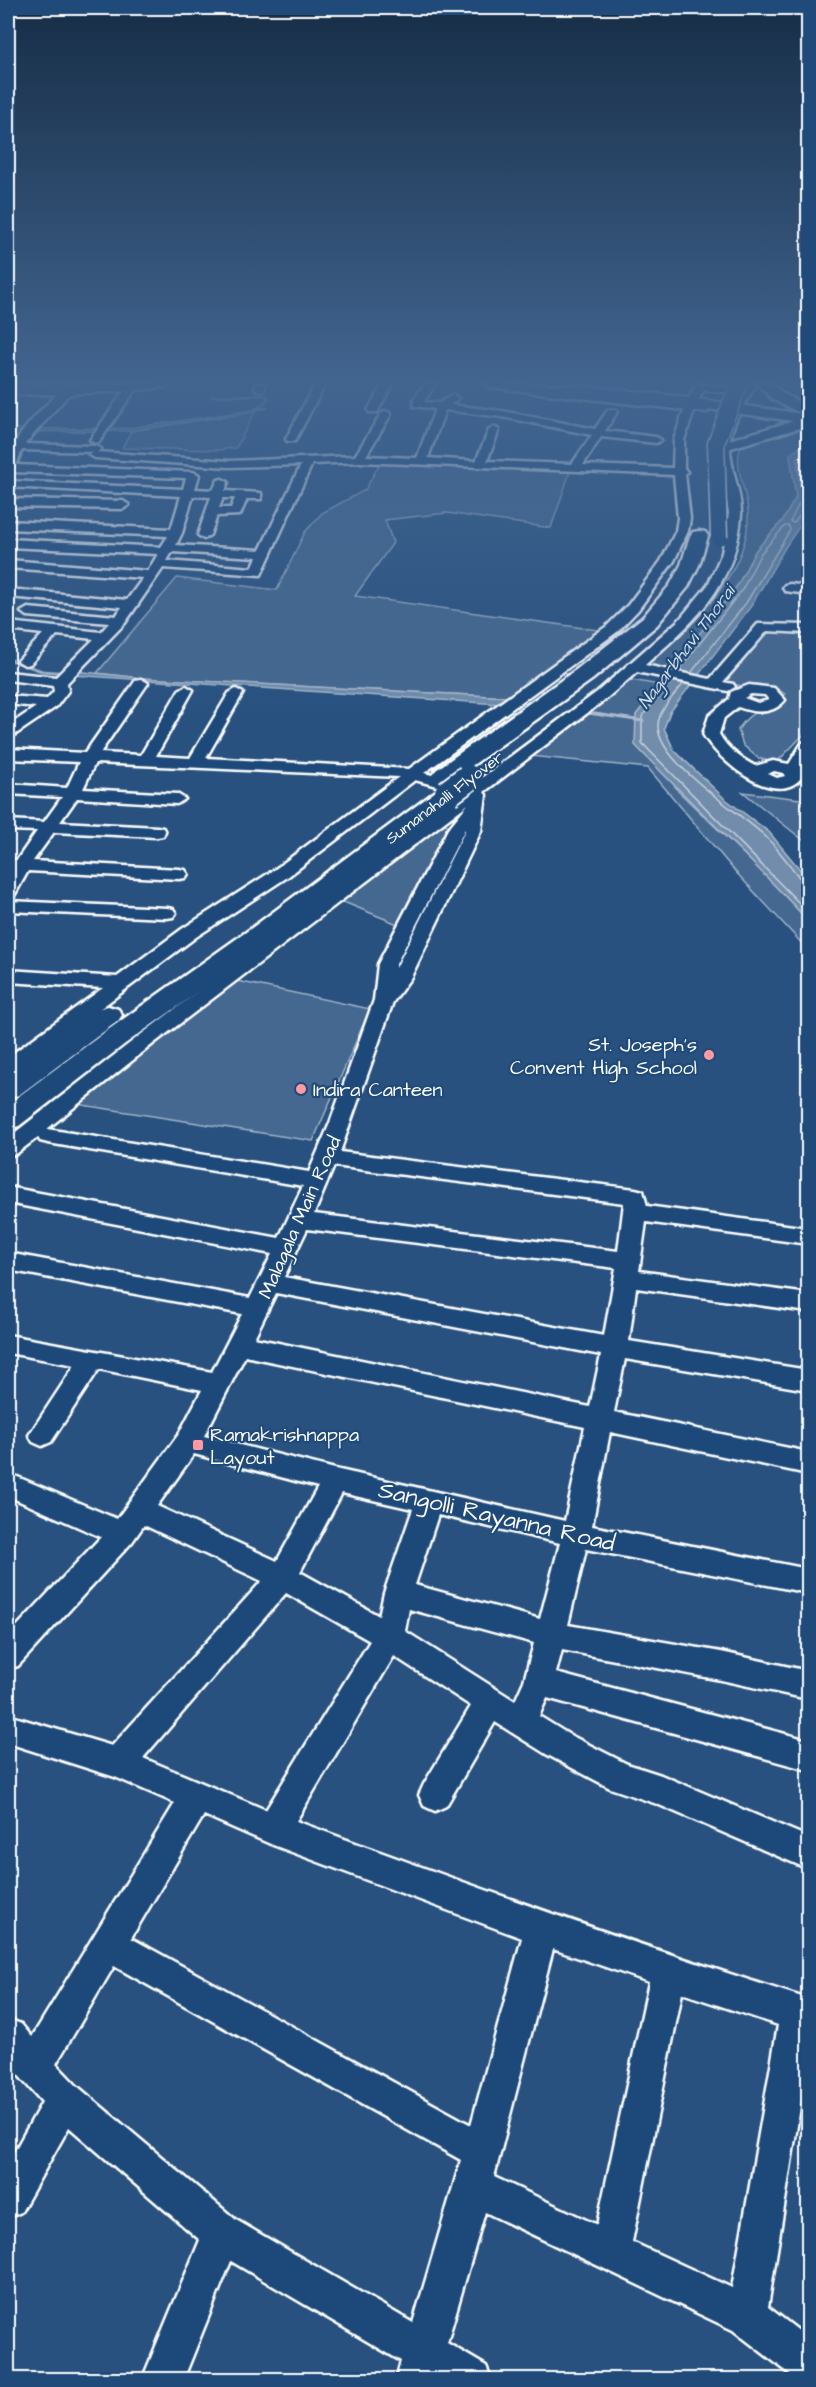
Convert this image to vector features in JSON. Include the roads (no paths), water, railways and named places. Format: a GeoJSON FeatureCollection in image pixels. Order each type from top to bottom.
{"type":"FeatureCollection","features":[{"type":"Feature","properties":{"kind":"highway","name":"Sumanahalli Flyover"},"geometry":{"type":"LineString","coordinates":[[8,1088],[450,787],[604,678],[669,624],[686,607],[709,568],[703,495]]}},
{"type":"Feature","properties":{"kind":"highway","name":"Sumanahalli Flyover"},"geometry":{"type":"LineString","coordinates":[[705,526],[709,495]]}},
{"type":"Feature","properties":{"kind":"highway","name":"Sumanahalli Flyover"},"geometry":{"type":"LineString","coordinates":[[8,1119],[124,1031],[263,933],[450,787]]}},
{"type":"Feature","properties":{"kind":"street"},"geometry":{"type":"LineString","coordinates":[[190,495],[197,509],[204,535]]}},
{"type":"Feature","properties":{"kind":"street"},"geometry":{"type":"LineString","coordinates":[[8,733],[51,704],[61,691],[60,682],[102,636],[120,620],[176,533],[197,509],[217,495]]}},
{"type":"Feature","properties":{"kind":"street"},"geometry":{"type":"LineString","coordinates":[[227,495],[257,496]]}},
{"type":"Feature","properties":{"kind":"street"},"geometry":{"type":"LineString","coordinates":[[8,543],[161,559],[252,573],[256,572],[292,495]]}},
{"type":"Feature","properties":{"kind":"street"},"geometry":{"type":"LineString","coordinates":[[8,1149],[146,1040],[450,787],[510,703],[612,629],[630,613],[664,566],[680,537],[684,522],[682,495]]}},
{"type":"Feature","properties":{"kind":"street"},"geometry":{"type":"LineString","coordinates":[[8,1067],[189,933],[280,874],[450,787],[578,712],[637,670],[684,623],[714,586],[724,566],[734,530],[735,513],[732,495]]}},
{"type":"Feature","properties":{"kind":"street"},"geometry":{"type":"LineString","coordinates":[[197,509],[236,512],[242,496]]}},
{"type":"Feature","properties":{"kind":"street"},"geometry":{"type":"LineString","coordinates":[[8,503],[137,510],[130,531]]}},
{"type":"Feature","properties":{"kind":"street"},"geometry":{"type":"LineString","coordinates":[[10,525],[30,510]]}},
{"type":"Feature","properties":{"kind":"street"},"geometry":{"type":"LineString","coordinates":[[51,527],[66,511]]}},
{"type":"Feature","properties":{"kind":"street"},"geometry":{"type":"LineString","coordinates":[[87,529],[103,513]]}},
{"type":"Feature","properties":{"kind":"street"},"geometry":{"type":"LineString","coordinates":[[10,525],[176,533]]}},
{"type":"Feature","properties":{"kind":"street"},"geometry":{"type":"LineString","coordinates":[[8,564],[265,554]]}},
{"type":"Feature","properties":{"kind":"street"},"geometry":{"type":"LineString","coordinates":[[790,588],[808,590]]}},
{"type":"Feature","properties":{"kind":"street"},"geometry":{"type":"LineString","coordinates":[[8,593],[131,604]]}},
{"type":"Feature","properties":{"kind":"street"},"geometry":{"type":"LineString","coordinates":[[28,612],[120,620]]}},
{"type":"Feature","properties":{"kind":"street"},"geometry":{"type":"LineString","coordinates":[[8,626],[102,636]]}},
{"type":"Feature","properties":{"kind":"street"},"geometry":{"type":"LineString","coordinates":[[709,685],[763,627],[808,629]]}},
{"type":"Feature","properties":{"kind":"street"},"geometry":{"type":"LineString","coordinates":[[25,661],[54,631]]}},
{"type":"Feature","properties":{"kind":"street"},"geometry":{"type":"LineString","coordinates":[[637,670],[709,685],[739,695],[753,707]]}},
{"type":"Feature","properties":{"kind":"street"},"geometry":{"type":"LineString","coordinates":[[8,676],[60,682]]}},
{"type":"Feature","properties":{"kind":"street"},"geometry":{"type":"LineString","coordinates":[[8,892],[15,865],[48,828],[72,794],[89,758],[141,683]]}},
{"type":"Feature","properties":{"kind":"street"},"geometry":{"type":"LineString","coordinates":[[146,760],[186,690]]}},
{"type":"Feature","properties":{"kind":"street"},"geometry":{"type":"LineString","coordinates":[[781,771],[739,752],[732,746],[726,734],[730,718],[753,707],[772,705],[776,703],[777,697],[763,690],[739,695],[717,716],[711,734],[717,746],[729,759],[781,771],[807,752]]}},
{"type":"Feature","properties":{"kind":"street"},"geometry":{"type":"LineString","coordinates":[[195,762],[236,693]]}},
{"type":"Feature","properties":{"kind":"street"},"geometry":{"type":"LineString","coordinates":[[8,700],[51,704]]}},
{"type":"Feature","properties":{"kind":"street"},"geometry":{"type":"LineString","coordinates":[[8,722],[24,723]]}},
{"type":"Feature","properties":{"kind":"street"},"geometry":{"type":"LineString","coordinates":[[8,754],[195,762],[450,787]]}},
{"type":"Feature","properties":{"kind":"street","name":"Malagala Main Road"},"geometry":{"type":"LineString","coordinates":[[8,1656],[122,1534],[140,1510],[188,1442],[239,1345],[300,1220],[383,1000],[401,977],[473,831],[450,787]]}},
{"type":"Feature","properties":{"kind":"street"},"geometry":{"type":"LineString","coordinates":[[8,789],[177,799]]}},
{"type":"Feature","properties":{"kind":"street"},"geometry":{"type":"LineString","coordinates":[[8,825],[157,832]]}},
{"type":"Feature","properties":{"kind":"street"},"geometry":{"type":"LineString","coordinates":[[15,865],[179,874]]}},
{"type":"Feature","properties":{"kind":"street"},"geometry":{"type":"LineString","coordinates":[[8,906],[167,913]]}},
{"type":"Feature","properties":{"kind":"street"},"geometry":{"type":"LineString","coordinates":[[8,976],[122,983]]}},
{"type":"Feature","properties":{"kind":"street"},"geometry":{"type":"LineString","coordinates":[[48,1136],[321,1169],[635,1197],[636,1213],[615,1348],[576,1535],[539,1682],[522,1720]]}},
{"type":"Feature","properties":{"kind":"street"},"geometry":{"type":"LineString","coordinates":[[8,1195],[286,1248]]}},
{"type":"Feature","properties":{"kind":"street"},"geometry":{"type":"LineString","coordinates":[[636,1213],[808,1236]]}},
{"type":"Feature","properties":{"kind":"street"},"geometry":{"type":"LineString","coordinates":[[300,1220],[626,1269],[808,1303]]}},
{"type":"Feature","properties":{"kind":"street"},"geometry":{"type":"LineString","coordinates":[[8,1261],[257,1308]]}},
{"type":"Feature","properties":{"kind":"street"},"geometry":{"type":"LineString","coordinates":[[270,1283],[615,1348],[808,1380]]}},
{"type":"Feature","properties":{"kind":"street"},"geometry":{"type":"LineString","coordinates":[[8,1344],[219,1383]]}},
{"type":"Feature","properties":{"kind":"street"},"geometry":{"type":"LineString","coordinates":[[239,1345],[599,1421],[808,1462]]}},
{"type":"Feature","properties":{"kind":"street"},"geometry":{"type":"LineString","coordinates":[[42,1435],[93,1358]]}},
{"type":"Feature","properties":{"kind":"street","name":"Sangolli Rayanna Road"},"geometry":{"type":"LineString","coordinates":[[188,1442],[335,1480],[576,1535],[808,1581]]}},
{"type":"Feature","properties":{"kind":"street"},"geometry":{"type":"LineString","coordinates":[[118,1763],[283,1577],[335,1480]]}},
{"type":"Feature","properties":{"kind":"street"},"geometry":{"type":"LineString","coordinates":[[11,1492],[122,1534]]}},
{"type":"Feature","properties":{"kind":"street"},"geometry":{"type":"LineString","coordinates":[[273,1829],[389,1637],[398,1593],[429,1501]]}},
{"type":"Feature","properties":{"kind":"street"},"geometry":{"type":"LineString","coordinates":[[140,1510],[283,1577],[389,1637],[557,1744],[621,1776],[662,1790],[808,1853]]}},
{"type":"Feature","properties":{"kind":"street"},"geometry":{"type":"LineString","coordinates":[[398,1593],[551,1635],[721,1666],[808,1685]]}},
{"type":"Feature","properties":{"kind":"street"},"geometry":{"type":"LineString","coordinates":[[539,1682],[808,1755]]}},
{"type":"Feature","properties":{"kind":"street"},"geometry":{"type":"LineString","coordinates":[[435,1796],[491,1700]]}},
{"type":"Feature","properties":{"kind":"street"},"geometry":{"type":"LineString","coordinates":[[8,1729],[118,1763],[273,1829],[541,1928],[803,2014],[747,2316]]}},
{"type":"Feature","properties":{"kind":"street"},"geometry":{"type":"LineString","coordinates":[[34,2067],[197,1797]]}},
{"type":"Feature","properties":{"kind":"street"},"geometry":{"type":"LineString","coordinates":[[421,2366],[478,2169],[541,1928]]}},
{"type":"Feature","properties":{"kind":"street"},"geometry":{"type":"LineString","coordinates":[[108,1944],[611,2251],[747,2316],[808,2363]]}},
{"type":"Feature","properties":{"kind":"street"},"geometry":{"type":"LineString","coordinates":[[611,2251],[669,1971]]}},
{"type":"Feature","properties":{"kind":"street"},"geometry":{"type":"LineString","coordinates":[[8,2037],[63,2099],[222,2234],[421,2366],[472,2379]]}},
{"type":"Feature","properties":{"kind":"street"},"geometry":{"type":"LineString","coordinates":[[8,2199],[63,2099]]}},
{"type":"Feature","properties":{"kind":"street"},"geometry":{"type":"LineString","coordinates":[[162,2379],[222,2234]]}},
{"type":"Feature","properties":{"kind":"water","name":"Nagarbhavi Thorai"},"geometry":{"type":"Polygon","coordinates":[[[808,495],[808,514],[786,546],[751,606],[670,712],[664,728],[674,750],[724,798],[769,832],[808,879],[808,921],[635,745],[636,715],[737,586],[756,550],[783,520],[796,497],[808,495]]]}},
{"type":"Feature","properties":{"kind":"water"},"geometry":{"type":"Polygon","coordinates":[[[75,671],[141,678],[508,697],[499,704],[70,675],[75,671]]]}},
{"type":"Feature","properties":{"kind":"waterway"},"geometry":{"type":"LineString","coordinates":[[8,659],[42,671],[67,673]]}},
{"type":"Feature","properties":{"kind":"waterway"},"geometry":{"type":"LineString","coordinates":[[588,713],[643,721]]}},
{"type":"Feature","properties":{"kind":"place","name":"St. Joseph's Convent High School"},"geometry":{"type":"Point","coordinates":[709,1055]}},
{"type":"Feature","properties":{"kind":"place","name":"Indira Canteen"},"geometry":{"type":"Point","coordinates":[301,1089]}},
{"type":"Feature","properties":{"kind":"place","name":"Ramakrishnappa Layout"},"geometry":{"type":"Point","coordinates":[198,1445]}}]}
